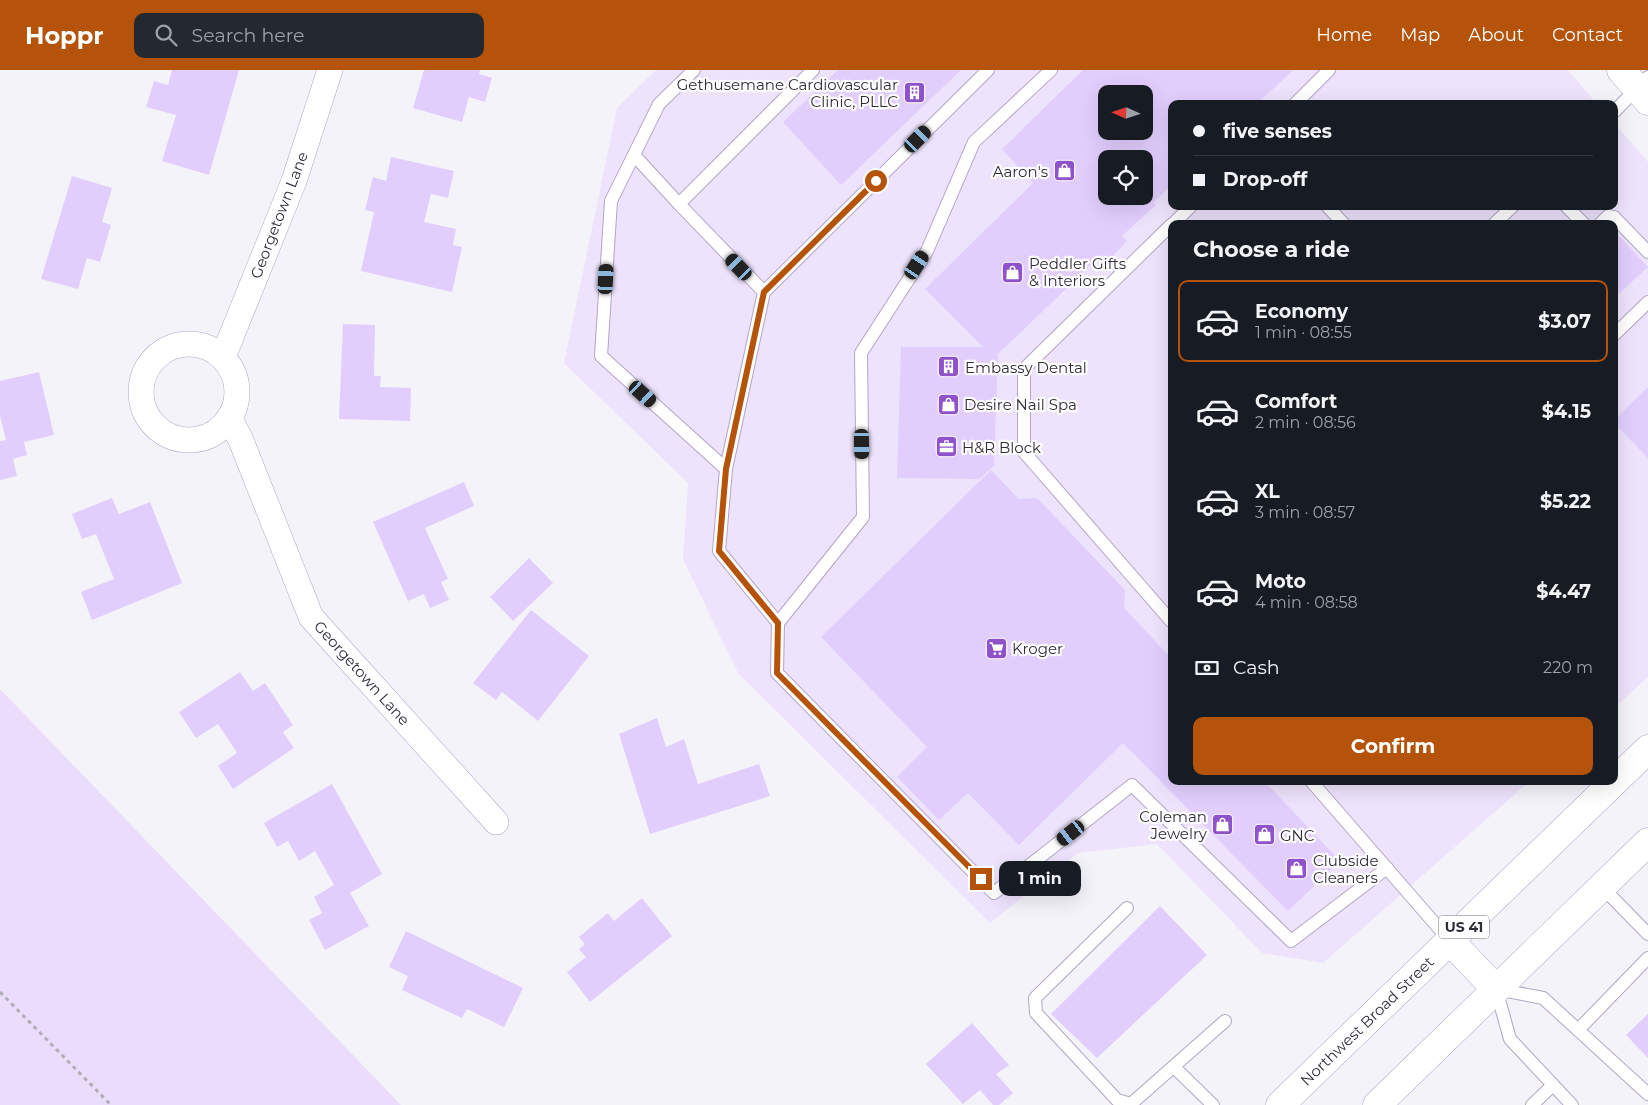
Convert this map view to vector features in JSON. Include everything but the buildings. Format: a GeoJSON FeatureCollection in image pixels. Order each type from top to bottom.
{"type":"FeatureCollection","features":[{"type":"Feature","properties":{"kind":"main road","name":"Northwest Broad Street"},"geometry":{"type":"LineString","coordinates":[[1618,778],[1648,749]]}},
{"type":"Feature","properties":{"kind":"main road","name":"Northwest Broad Street"},"geometry":{"type":"LineString","coordinates":[[1280,1105],[1611,785]]}},
{"type":"Feature","properties":{"kind":"main road"},"geometry":{"type":"LineString","coordinates":[[1385,1102],[1496,990],[1648,842]]}},
{"type":"Feature","properties":{"kind":"main road"},"geometry":{"type":"LineString","coordinates":[[1450,941],[1496,990]]}},
{"type":"Feature","properties":{"kind":"street","name":"Georgetown Lane"},"geometry":{"type":"LineString","coordinates":[[223,357],[294,180],[330,70]]}},
{"type":"Feature","properties":{"kind":"street"},"geometry":{"type":"LineString","coordinates":[[182,344],[198,344],[212,349],[223,357],[233,372],[237,388],[236,403],[229,418],[218,430],[204,438],[188,440],[173,437],[158,429],[148,417],[142,402],[141,386],[146,371],[154,358],[167,348],[182,344]]}},
{"type":"Feature","properties":{"kind":"street","name":"Georgetown Lane"},"geometry":{"type":"LineString","coordinates":[[229,418],[240,438],[311,617],[496,822]]}},
{"type":"Feature","properties":{"kind":"lane"},"geometry":{"type":"LineString","coordinates":[[694,70],[659,104],[611,201],[601,356],[726,469]]}},
{"type":"Feature","properties":{"kind":"lane"},"geometry":{"type":"LineString","coordinates":[[679,204],[813,70]]}},
{"type":"Feature","properties":{"kind":"lane"},"geometry":{"type":"LineString","coordinates":[[778,623],[719,551],[726,469],[764,292],[988,70]]}},
{"type":"Feature","properties":{"kind":"lane"},"geometry":{"type":"LineString","coordinates":[[1050,70],[974,142],[927,251],[861,353],[863,517],[778,623],[777,673],[994,893],[1132,785],[1291,941],[1387,868]]}},
{"type":"Feature","properties":{"kind":"lane"},"geometry":{"type":"LineString","coordinates":[[1299,100],[1329,70]]}},
{"type":"Feature","properties":{"kind":"lane"},"geometry":{"type":"LineString","coordinates":[[1618,108],[1639,84]]}},
{"type":"Feature","properties":{"kind":"lane"},"geometry":{"type":"LineString","coordinates":[[634,154],[679,204],[764,292]]}},
{"type":"Feature","properties":{"kind":"lane"},"geometry":{"type":"LineString","coordinates":[[1176,220],[1186,210]]}},
{"type":"Feature","properties":{"kind":"lane"},"geometry":{"type":"LineString","coordinates":[[1331,210],[1340,220]]}},
{"type":"Feature","properties":{"kind":"lane"},"geometry":{"type":"LineString","coordinates":[[1498,220],[1509,210]]}},
{"type":"Feature","properties":{"kind":"lane"},"geometry":{"type":"LineString","coordinates":[[1570,210],[1580,220]]}},
{"type":"Feature","properties":{"kind":"lane"},"geometry":{"type":"LineString","coordinates":[[1604,220],[1608,216],[1614,217],[1617,220]]}},
{"type":"Feature","properties":{"kind":"lane"},"geometry":{"type":"LineString","coordinates":[[1618,221],[1648,252]]}},
{"type":"Feature","properties":{"kind":"lane"},"geometry":{"type":"LineString","coordinates":[[1168,228],[1024,369],[1024,452],[1168,618]]}},
{"type":"Feature","properties":{"kind":"lane"},"geometry":{"type":"LineString","coordinates":[[1618,331],[1648,302]]}},
{"type":"Feature","properties":{"kind":"lane"},"geometry":{"type":"LineString","coordinates":[[1314,785],[1450,941]]}},
{"type":"Feature","properties":{"kind":"lane"},"geometry":{"type":"LineString","coordinates":[[1602,887],[1648,934]]}},
{"type":"Feature","properties":{"kind":"lane"},"geometry":{"type":"LineString","coordinates":[[1127,908],[1035,998],[1036,1013],[1117,1100],[1130,1104],[1225,1021]]}},
{"type":"Feature","properties":{"kind":"lane"},"geometry":{"type":"LineString","coordinates":[[1578,1030],[1648,958]]}},
{"type":"Feature","properties":{"kind":"lane"},"geometry":{"type":"LineString","coordinates":[[1572,1105],[1510,1039],[1496,990],[1542,998],[1648,1094]]}},
{"type":"Feature","properties":{"kind":"lane"},"geometry":{"type":"LineString","coordinates":[[1174,1067],[1213,1105]]}},
{"type":"Feature","properties":{"kind":"lane"},"geometry":{"type":"LineString","coordinates":[[1532,1105],[1553,1085]]}},
{"type":"Feature","properties":{"kind":"path"},"geometry":{"type":"LineString","coordinates":[[0,992],[111,1105]]}},
{"type":"Feature","properties":{"kind":"shaded area"},"geometry":{"type":"Polygon","coordinates":[[[656,70],[1568,70],[1594,100],[1168,100],[1168,210],[1618,210],[1618,128],[1648,162],[1648,677],[1618,704],[1618,220],[1168,220],[1168,785],[1525,785],[1323,963],[1262,953],[1157,844],[1078,853],[990,923],[738,673],[683,559],[688,483],[564,363],[617,108],[656,70]]]}},
{"type":"Feature","properties":{"kind":"shaded area"},"geometry":{"type":"Polygon","coordinates":[[[0,689],[401,1105],[0,1105],[0,689]]]}},
{"type":"Feature","properties":{"kind":"place","name":"Gethusemane Cardiovascular Clinic, PLLC"},"geometry":{"type":"Point","coordinates":[914,93]}},
{"type":"Feature","properties":{"kind":"place","name":"Aaron's"},"geometry":{"type":"Point","coordinates":[1064,171]}},
{"type":"Feature","properties":{"kind":"place","name":"Peddler Gifts & Interiors"},"geometry":{"type":"Point","coordinates":[1013,272]}},
{"type":"Feature","properties":{"kind":"place","name":"Embassy Dental"},"geometry":{"type":"Point","coordinates":[949,367]}},
{"type":"Feature","properties":{"kind":"place","name":"Desire Nail Spa"},"geometry":{"type":"Point","coordinates":[948,404]}},
{"type":"Feature","properties":{"kind":"place","name":"H&R Block"},"geometry":{"type":"Point","coordinates":[946,447]}},
{"type":"Feature","properties":{"kind":"place","name":"Kroger"},"geometry":{"type":"Point","coordinates":[996,648]}},
{"type":"Feature","properties":{"kind":"place","name":"Coleman Jewelry"},"geometry":{"type":"Point","coordinates":[1223,825]}},
{"type":"Feature","properties":{"kind":"place","name":"GNC"},"geometry":{"type":"Point","coordinates":[1264,835]}},
{"type":"Feature","properties":{"kind":"place","name":"Clubside Cleaners"},"geometry":{"type":"Point","coordinates":[1297,869]}},
{"type":"Feature","properties":{"kind":"route"},"geometry":{"type":"LineString","coordinates":[[876,181],[764,292],[726,469],[719,551],[778,623],[777,673],[981,879]]}}]}
